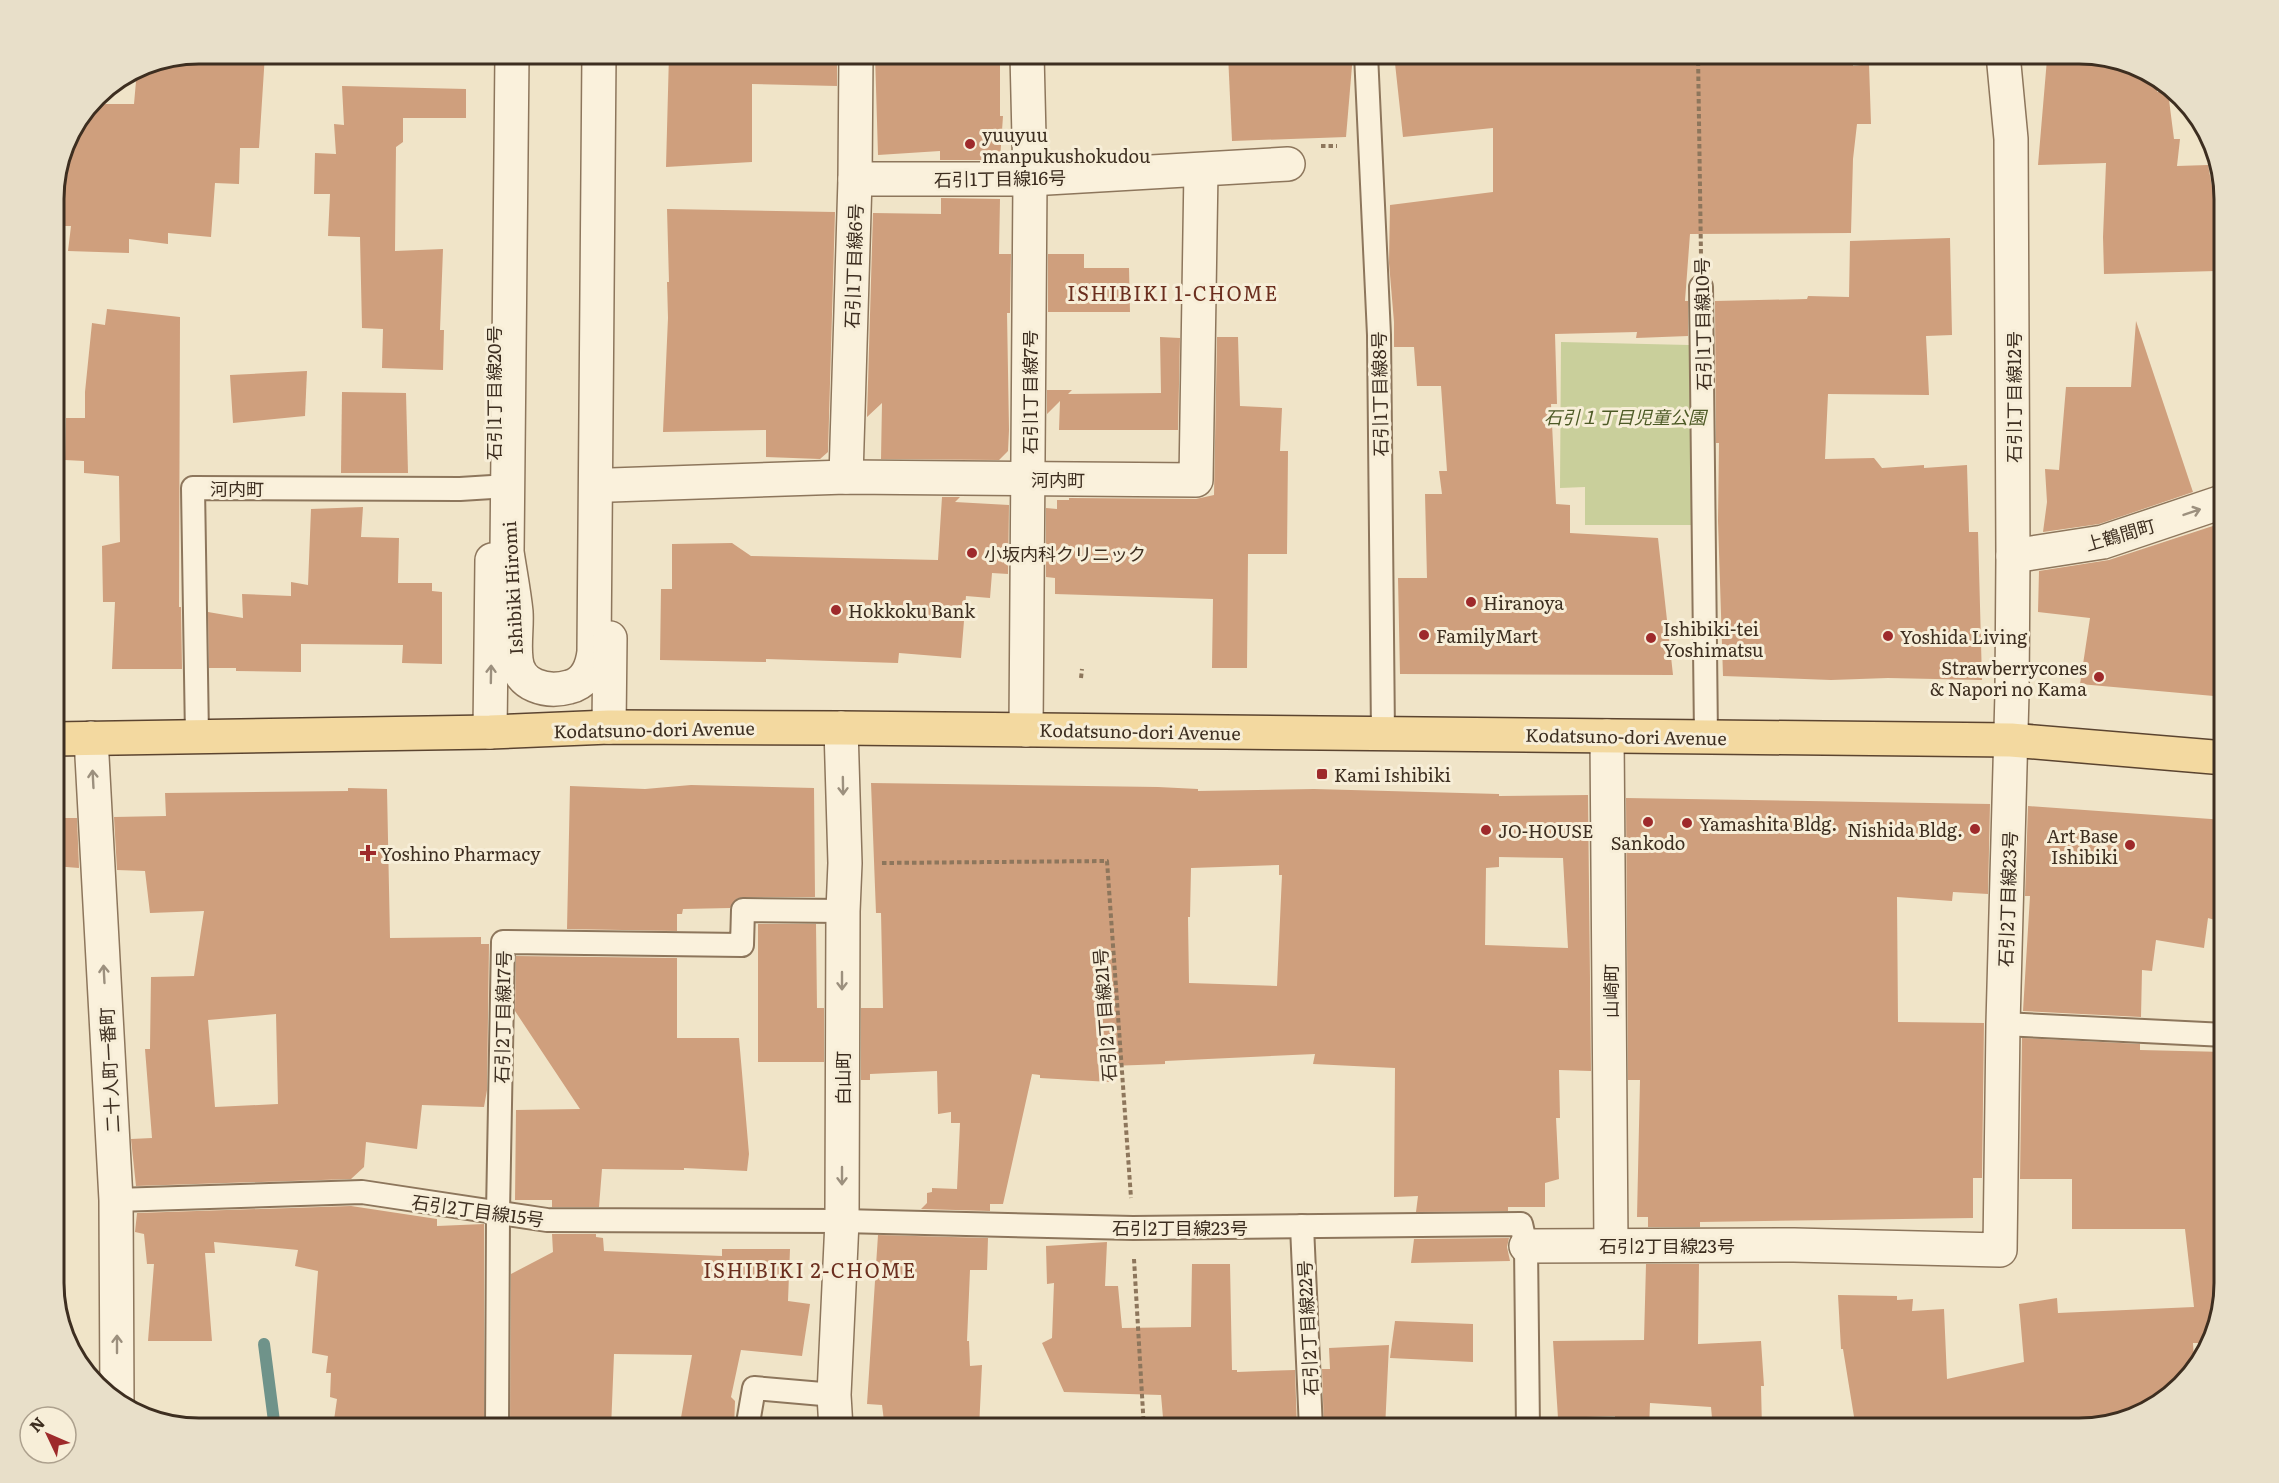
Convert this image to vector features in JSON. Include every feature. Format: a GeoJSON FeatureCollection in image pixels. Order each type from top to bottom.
{"type":"FeatureCollection","features":[{"type":"Feature","properties":{"kind":"main road","name":"Kodatsuno-dori Avenue"},"geometry":{"type":"LineString","coordinates":[[65,739],[490,732],[609,727],[841,728],[2011,740],[2214,757]]}},
{"type":"Feature","properties":{"kind":"street","name":"石引1丁目線12号"},"geometry":{"type":"LineString","coordinates":[[2004,64],[2012,139],[2011,740]]}},
{"type":"Feature","properties":{"kind":"street","name":"石引1丁目線20号"},"geometry":{"type":"LineString","coordinates":[[490,732],[496,65]]}},
{"type":"Feature","properties":{"kind":"street","name":"Ishibiki Hiromi"},"geometry":{"type":"LineString","coordinates":[[512,65],[507,552],[516,613],[516,661],[524,677],[536,687],[558,690],[574,686],[590,672],[594,652],[600,65]]}},
{"type":"Feature","properties":{"kind":"street"},"geometry":{"type":"LineString","coordinates":[[609,727],[615,65]]}},
{"type":"Feature","properties":{"kind":"street","name":"石引1丁目線6号"},"geometry":{"type":"LineString","coordinates":[[846,477],[855,179],[856,65]]}},
{"type":"Feature","properties":{"kind":"street","name":"石引1丁目線7号"},"geometry":{"type":"LineString","coordinates":[[1026,730],[1030,179],[1027,65]]}},
{"type":"Feature","properties":{"kind":"street","name":"石引1丁目線16号"},"geometry":{"type":"LineString","coordinates":[[855,179],[1030,179],[1288,164]]}},
{"type":"Feature","properties":{"kind":"street","name":"河内町"},"geometry":{"type":"LineString","coordinates":[[611,485],[846,477],[1196,480],[1201,170]]}},
{"type":"Feature","properties":{"kind":"street","name":"上鶴間町"},"geometry":{"type":"LineString","coordinates":[[2013,555],[2103,542],[2214,505]]}},
{"type":"Feature","properties":{"kind":"street","name":"白山町"},"geometry":{"type":"LineString","coordinates":[[835,1418],[834,1395],[842,1221],[844,863],[841,728]]}},
{"type":"Feature","properties":{"kind":"street","name":"山崎町"},"geometry":{"type":"LineString","coordinates":[[1608,736],[1611,1245]]}},
{"type":"Feature","properties":{"kind":"street","name":"二十人町一番町"},"geometry":{"type":"LineString","coordinates":[[91,738],[116,1200],[117,1390]]}},
{"type":"Feature","properties":{"kind":"street","name":"石引2丁目線23号"},"geometry":{"type":"LineString","coordinates":[[1526,1245],[1794,1245],[2000,1250],[2003,1024],[2011,740]]}},
{"type":"Feature","properties":{"kind":"lane","name":"石引1丁目線8号"},"geometry":{"type":"LineString","coordinates":[[1366,64],[1379,335],[1383,734]]}},
{"type":"Feature","properties":{"kind":"lane","name":"石引1丁目線10号"},"geometry":{"type":"LineString","coordinates":[[1701,287],[1706,737]]}},
{"type":"Feature","properties":{"kind":"lane","name":"河内町"},"geometry":{"type":"LineString","coordinates":[[197,736],[193,488],[460,489],[492,487]]}},
{"type":"Feature","properties":{"kind":"lane","name":"石引2丁目線17号"},"geometry":{"type":"LineString","coordinates":[[497,1418],[503,942],[742,945],[743,910],[843,911]]}},
{"type":"Feature","properties":{"kind":"lane"},"geometry":{"type":"LineString","coordinates":[[2003,1024],[2214,1034]]}},
{"type":"Feature","properties":{"kind":"lane","name":"石引2丁目線15号"},"geometry":{"type":"LineString","coordinates":[[116,1200],[362,1192],[547,1220],[842,1221]]}},
{"type":"Feature","properties":{"kind":"lane","name":"石引2丁目線23号"},"geometry":{"type":"LineString","coordinates":[[842,1221],[1133,1228],[1521,1224],[1526,1245]]}},
{"type":"Feature","properties":{"kind":"lane","name":"石引2丁目線22号"},"geometry":{"type":"LineString","coordinates":[[1302,1226],[1311,1418]]}},
{"type":"Feature","properties":{"kind":"lane"},"geometry":{"type":"LineString","coordinates":[[1526,1245],[1528,1418]]}},
{"type":"Feature","properties":{"kind":"lane"},"geometry":{"type":"LineString","coordinates":[[749,1418],[754,1388],[834,1395]]}},
{"type":"Feature","properties":{"kind":"path","name":"石引1丁目線10号"},"geometry":{"type":"LineString","coordinates":[[1698,64],[1701,287]]}},
{"type":"Feature","properties":{"kind":"path"},"geometry":{"type":"LineString","coordinates":[[1082,669],[1082,678]]}},
{"type":"Feature","properties":{"kind":"path","name":"石引2丁目線21号"},"geometry":{"type":"LineString","coordinates":[[844,863],[1107,861],[1133,1228],[1143,1418]]}},
{"type":"Feature","properties":{"kind":"green space","name":"石引１丁目児童公園"},"geometry":{"type":"Polygon","coordinates":[[[1561,342],[1689,345],[1692,525],[1585,525],[1585,487],[1560,488],[1561,342]]]}},
{"type":"Feature","properties":{"kind":"building"},"geometry":{"type":"Polygon","coordinates":[[[1228,64],[1352,64],[1346,137],[1232,141],[1228,64]]]}},
{"type":"Feature","properties":{"kind":"building"},"geometry":{"type":"Polygon","coordinates":[[[1395,64],[1853,64],[1853,66],[1869,64],[1871,124],[1857,124],[1853,159],[1851,233],[1690,234],[1685,301],[1688,301],[1688,336],[1636,338],[1637,332],[1555,334],[1557,404],[1551,404],[1556,504],[1570,505],[1570,533],[1658,538],[1673,675],[1400,674],[1398,578],[1427,578],[1425,494],[1442,494],[1439,471],[1447,471],[1441,386],[1417,386],[1414,347],[1394,347],[1389,263],[1390,205],[1493,192],[1493,128],[1403,137],[1395,64]]]}},
{"type":"Feature","properties":{"kind":"building"},"geometry":{"type":"Polygon","coordinates":[[[2047,64],[2079,64],[2114,69],[2139,78],[2154,87],[2157,92],[2169,99],[2174,139],[2180,139],[2177,166],[2208,165],[2214,196],[2214,271],[2104,274],[2106,163],[2038,165],[2047,64]]]}},
{"type":"Feature","properties":{"kind":"building"},"geometry":{"type":"Polygon","coordinates":[[[191,65],[264,65],[259,148],[240,148],[239,184],[215,183],[211,237],[168,233],[168,244],[129,239],[129,253],[68,251],[71,226],[65,226],[65,191],[69,165],[78,140],[92,117],[105,104],[134,104],[136,80],[156,72],[191,65]]]}},
{"type":"Feature","properties":{"kind":"building"},"geometry":{"type":"Polygon","coordinates":[[[669,65],[837,65],[837,86],[752,84],[752,162],[666,167],[669,65]]]}},
{"type":"Feature","properties":{"kind":"building"},"geometry":{"type":"Polygon","coordinates":[[[875,65],[1000,65],[1000,116],[1003,116],[1000,160],[940,160],[940,151],[878,155],[875,65]]]}},
{"type":"Feature","properties":{"kind":"building"},"geometry":{"type":"Polygon","coordinates":[[[342,86],[466,89],[466,118],[403,118],[403,142],[396,147],[395,251],[443,249],[440,330],[444,330],[443,370],[382,368],[383,329],[362,328],[360,237],[328,236],[330,194],[314,194],[315,153],[336,154],[334,124],[344,125],[342,86]]]}},
{"type":"Feature","properties":{"kind":"building"},"geometry":{"type":"Polygon","coordinates":[[[941,198],[1000,199],[999,254],[1011,254],[1010,313],[1007,313],[1008,451],[999,460],[881,459],[882,403],[867,417],[873,213],[941,214],[941,198]]]}},
{"type":"Feature","properties":{"kind":"building"},"geometry":{"type":"Polygon","coordinates":[[[667,209],[835,212],[828,452],[820,459],[766,457],[766,430],[663,432],[668,318],[667,282],[669,282],[667,209]]]}},
{"type":"Feature","properties":{"kind":"building"},"geometry":{"type":"Polygon","coordinates":[[[1950,238],[1952,335],[1926,336],[1929,395],[1828,394],[1825,459],[1874,458],[1882,468],[1967,465],[1969,532],[1978,532],[1982,680],[1888,678],[1831,680],[1723,676],[1718,521],[1719,443],[1716,443],[1715,301],[1807,299],[1808,296],[1849,297],[1850,241],[1950,238]]]}},
{"type":"Feature","properties":{"kind":"building"},"geometry":{"type":"Polygon","coordinates":[[[1048,254],[1084,254],[1084,268],[1129,268],[1130,312],[1048,312],[1048,254]]]}},
{"type":"Feature","properties":{"kind":"building"},"geometry":{"type":"Polygon","coordinates":[[[107,309],[180,317],[179,607],[181,607],[182,669],[112,669],[115,602],[103,602],[102,546],[120,542],[119,476],[84,473],[84,461],[65,460],[66,418],[85,418],[85,392],[92,323],[105,325],[107,309]]]}},
{"type":"Feature","properties":{"kind":"building"},"geometry":{"type":"Polygon","coordinates":[[[2136,321],[2193,492],[2099,524],[2043,532],[2047,502],[2045,469],[2059,470],[2066,387],[2131,387],[2136,321]]]}},
{"type":"Feature","properties":{"kind":"building"},"geometry":{"type":"Polygon","coordinates":[[[1160,337],[1180,338],[1178,430],[1059,430],[1060,401],[1047,414],[1047,390],[1072,390],[1068,394],[1161,393],[1160,337]]]}},
{"type":"Feature","properties":{"kind":"building"},"geometry":{"type":"Polygon","coordinates":[[[1217,337],[1238,337],[1240,406],[1282,408],[1280,451],[1288,451],[1287,554],[1248,554],[1247,668],[1212,668],[1213,599],[1055,594],[1055,578],[1046,577],[1046,508],[1057,509],[1057,500],[1069,500],[1069,498],[1196,499],[1214,495],[1217,337]]]}},
{"type":"Feature","properties":{"kind":"building"},"geometry":{"type":"Polygon","coordinates":[[[307,371],[305,416],[233,423],[230,375],[307,371]]]}},
{"type":"Feature","properties":{"kind":"building"},"geometry":{"type":"Polygon","coordinates":[[[342,392],[406,393],[408,473],[341,473],[342,392]]]}},
{"type":"Feature","properties":{"kind":"building"},"geometry":{"type":"Polygon","coordinates":[[[942,497],[960,497],[955,502],[1009,505],[1008,574],[992,573],[990,598],[966,596],[961,658],[899,653],[898,663],[766,659],[766,662],[660,660],[661,589],[672,589],[672,544],[732,543],[751,556],[938,560],[942,497]]]}},
{"type":"Feature","properties":{"kind":"building"},"geometry":{"type":"Polygon","coordinates":[[[363,507],[361,537],[399,538],[398,583],[432,583],[432,591],[442,592],[442,664],[402,663],[403,645],[301,644],[301,672],[236,671],[236,668],[209,668],[208,612],[243,618],[242,594],[291,596],[291,582],[308,585],[311,509],[363,507]]]}},
{"type":"Feature","properties":{"kind":"building"},"geometry":{"type":"Polygon","coordinates":[[[2214,526],[2214,696],[2080,684],[2090,618],[2038,612],[2039,571],[2109,560],[2214,526]]]}},
{"type":"Feature","properties":{"kind":"building"},"geometry":{"type":"Polygon","coordinates":[[[871,783],[1158,787],[1198,789],[1198,791],[1314,789],[1499,794],[1499,796],[1588,795],[1591,1071],[1559,1070],[1560,1118],[1556,1118],[1559,1179],[1545,1183],[1545,1207],[1508,1207],[1508,1211],[1416,1212],[1418,1196],[1394,1197],[1395,1068],[1313,1064],[1315,1054],[1165,1061],[1165,1064],[1110,1066],[1110,1082],[1040,1078],[1040,1075],[1032,1074],[1003,1204],[990,1204],[990,1211],[921,1209],[927,1203],[927,1193],[932,1192],[932,1188],[957,1189],[960,1123],[951,1123],[951,1112],[938,1114],[937,1071],[870,1074],[870,1080],[861,1080],[861,1008],[883,1008],[881,913],[876,913],[871,783]],[[1499,857],[1499,867],[1486,868],[1485,945],[1568,948],[1563,858],[1499,857]],[[1279,865],[1191,868],[1190,917],[1188,917],[1189,983],[1277,986],[1282,875],[1279,875],[1279,865]]]}},
{"type":"Feature","properties":{"kind":"building"},"geometry":{"type":"Polygon","coordinates":[[[691,785],[814,788],[815,897],[743,897],[736,899],[730,908],[683,909],[682,914],[677,914],[677,931],[567,929],[570,786],[645,789],[691,785]]]}},
{"type":"Feature","properties":{"kind":"building"},"geometry":{"type":"Polygon","coordinates":[[[348,788],[387,789],[390,938],[481,937],[481,944],[489,944],[487,1090],[484,1107],[422,1105],[417,1149],[366,1142],[364,1167],[351,1179],[136,1186],[131,1139],[152,1138],[145,1049],[150,1049],[151,977],[194,976],[204,911],[150,913],[145,871],[117,870],[114,817],[166,816],[165,793],[348,791],[348,788]],[[276,1014],[208,1020],[215,1107],[278,1104],[276,1014]]]}},
{"type":"Feature","properties":{"kind":"building"},"geometry":{"type":"Polygon","coordinates":[[[1626,798],[1990,804],[1988,894],[1953,892],[1952,901],[1897,897],[1898,1022],[1984,1023],[1982,1178],[1973,1178],[1973,1218],[1700,1222],[1700,1227],[1648,1227],[1648,1217],[1637,1217],[1640,1080],[1628,1080],[1626,798]]]}},
{"type":"Feature","properties":{"kind":"building"},"geometry":{"type":"Polygon","coordinates":[[[2028,806],[2214,819],[2214,920],[2208,918],[2204,948],[2156,940],[2152,971],[2142,970],[2141,1017],[2023,1011],[2030,896],[2025,896],[2028,806]]]}},
{"type":"Feature","properties":{"kind":"building"},"geometry":{"type":"Polygon","coordinates":[[[65,818],[77,818],[79,868],[65,867],[65,818]]]}},
{"type":"Feature","properties":{"kind":"building"},"geometry":{"type":"Polygon","coordinates":[[[758,924],[816,924],[817,1008],[824,1008],[824,1062],[758,1062],[758,924]]]}},
{"type":"Feature","properties":{"kind":"building"},"geometry":{"type":"Polygon","coordinates":[[[516,956],[677,958],[677,1038],[739,1038],[749,1154],[747,1171],[684,1168],[684,1170],[602,1169],[599,1207],[552,1207],[552,1200],[515,1200],[516,1110],[580,1109],[515,1011],[516,956]]]}},
{"type":"Feature","properties":{"kind":"building"},"geometry":{"type":"Polygon","coordinates":[[[2022,1038],[2140,1044],[2140,1050],[2214,1052],[2213,1301],[2201,1343],[2199,1347],[2198,1343],[2193,1343],[2192,1358],[2168,1385],[2154,1396],[2139,1405],[2106,1416],[1854,1418],[1843,1349],[1841,1349],[1838,1295],[1897,1296],[1897,1300],[1913,1299],[1912,1311],[1944,1309],[1947,1379],[2024,1362],[2019,1304],[2057,1298],[2058,1313],[2194,1307],[2185,1229],[2072,1229],[2072,1179],[2020,1179],[2022,1038]]]}},
{"type":"Feature","properties":{"kind":"building"},"geometry":{"type":"Polygon","coordinates":[[[351,1206],[437,1219],[437,1226],[484,1224],[484,1418],[334,1418],[337,1399],[330,1397],[331,1373],[326,1373],[328,1356],[312,1353],[318,1271],[295,1266],[298,1250],[214,1242],[215,1253],[205,1253],[212,1341],[148,1341],[154,1264],[147,1264],[144,1234],[135,1232],[137,1213],[351,1206]]]}},
{"type":"Feature","properties":{"kind":"building"},"geometry":{"type":"Polygon","coordinates":[[[552,1234],[596,1234],[596,1237],[603,1238],[604,1251],[722,1256],[722,1249],[790,1249],[788,1301],[810,1304],[802,1356],[741,1350],[731,1397],[735,1401],[734,1418],[681,1418],[692,1355],[614,1354],[611,1418],[510,1418],[511,1274],[553,1252],[552,1234]]]}},
{"type":"Feature","properties":{"kind":"building"},"geometry":{"type":"Polygon","coordinates":[[[878,1235],[988,1238],[987,1270],[970,1270],[967,1341],[969,1341],[970,1366],[982,1365],[980,1418],[884,1418],[882,1405],[867,1404],[878,1235]]]}},
{"type":"Feature","properties":{"kind":"building"},"geometry":{"type":"Polygon","coordinates":[[[1509,1238],[1507,1247],[1510,1261],[1411,1263],[1414,1239],[1509,1238]]]}},
{"type":"Feature","properties":{"kind":"building"},"geometry":{"type":"Polygon","coordinates":[[[1107,1242],[1105,1286],[1118,1286],[1122,1328],[1191,1327],[1192,1264],[1230,1264],[1232,1370],[1237,1370],[1237,1372],[1295,1370],[1297,1418],[1163,1418],[1161,1395],[1064,1392],[1042,1343],[1052,1338],[1054,1283],[1047,1284],[1046,1246],[1107,1242]]]}},
{"type":"Feature","properties":{"kind":"building"},"geometry":{"type":"Polygon","coordinates":[[[1646,1264],[1699,1264],[1698,1344],[1761,1341],[1764,1386],[1761,1386],[1762,1418],[1712,1418],[1711,1407],[1650,1403],[1649,1418],[1615,1418],[1615,1416],[1558,1418],[1553,1341],[1644,1340],[1646,1264]]]}},
{"type":"Feature","properties":{"kind":"building"},"geometry":{"type":"Polygon","coordinates":[[[1395,1321],[1473,1324],[1473,1362],[1390,1358],[1395,1321]]]}},
{"type":"Feature","properties":{"kind":"building"},"geometry":{"type":"Polygon","coordinates":[[[1389,1345],[1386,1418],[1324,1418],[1322,1369],[1330,1369],[1329,1348],[1389,1345]]]}},
{"type":"Feature","properties":{"kind":"waterway"},"geometry":{"type":"LineString","coordinates":[[264,1344],[274,1418]]}},
{"type":"Feature","properties":{"kind":"place","name":"yuuyuu manpukushokudou"},"geometry":{"type":"Point","coordinates":[970,144]}},
{"type":"Feature","properties":{"kind":"place","name":"小坂内科クリニック"},"geometry":{"type":"Point","coordinates":[972,553]}},
{"type":"Feature","properties":{"kind":"place","name":"Hiranoya"},"geometry":{"type":"Point","coordinates":[1471,602]}},
{"type":"Feature","properties":{"kind":"place","name":"Hokkoku Bank"},"geometry":{"type":"Point","coordinates":[836,610]}},
{"type":"Feature","properties":{"kind":"place","name":"FamilyMart"},"geometry":{"type":"Point","coordinates":[1424,635]}},
{"type":"Feature","properties":{"kind":"place","name":"Yoshida Living"},"geometry":{"type":"Point","coordinates":[1888,636]}},
{"type":"Feature","properties":{"kind":"place","name":"Ishibiki-tei Yoshimatsu"},"geometry":{"type":"Point","coordinates":[1651,638]}},
{"type":"Feature","properties":{"kind":"place","name":"Strawberrycones & Napori no Kama"},"geometry":{"type":"Point","coordinates":[2099,677]}},
{"type":"Feature","properties":{"kind":"place","name":"Kami Ishibiki"},"geometry":{"type":"Point","coordinates":[1322,774]}},
{"type":"Feature","properties":{"kind":"place","name":"Sankodo"},"geometry":{"type":"Point","coordinates":[1648,822]}},
{"type":"Feature","properties":{"kind":"place","name":"Yamashita Bldg."},"geometry":{"type":"Point","coordinates":[1687,823]}},
{"type":"Feature","properties":{"kind":"place","name":"Nishida Bldg."},"geometry":{"type":"Point","coordinates":[1975,829]}},
{"type":"Feature","properties":{"kind":"place","name":"JO-HOUSE"},"geometry":{"type":"Point","coordinates":[1486,830]}},
{"type":"Feature","properties":{"kind":"place","name":"Art Base Ishibiki"},"geometry":{"type":"Point","coordinates":[2130,845]}},
{"type":"Feature","properties":{"kind":"place","name":"Yoshino Pharmacy"},"geometry":{"type":"Point","coordinates":[368,853]}},
{"type":"Feature","properties":{"kind":"district","name":"ISHIBIKI 1-CHOME"},"geometry":{"type":"Point","coordinates":[1173,292]}},
{"type":"Feature","properties":{"kind":"district","name":"ISHIBIKI 2-CHOME"},"geometry":{"type":"Point","coordinates":[810,1269]}}]}
